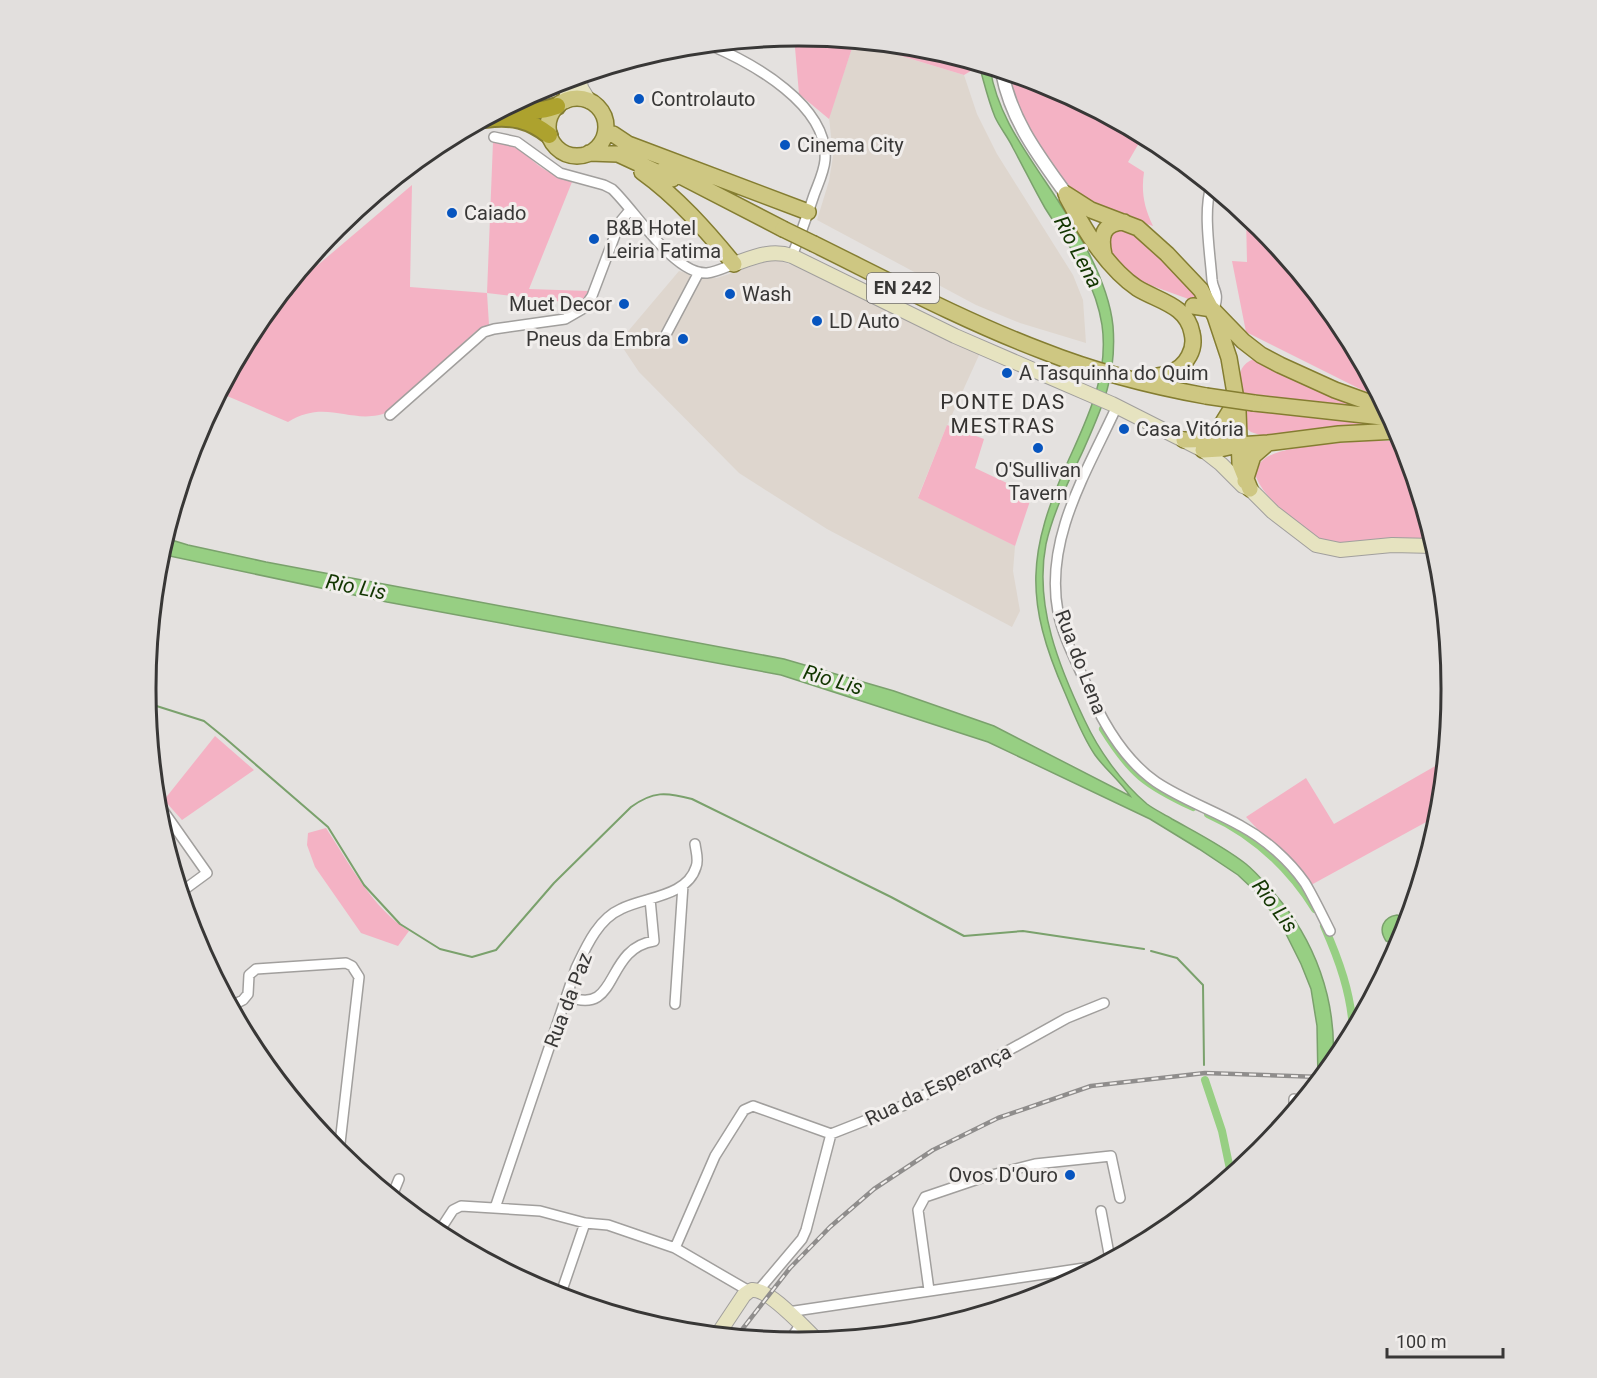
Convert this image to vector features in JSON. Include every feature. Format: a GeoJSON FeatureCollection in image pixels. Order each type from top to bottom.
{"type":"FeatureCollection","features":[{"type":"Feature","properties":{"kind":"highway"},"geometry":{"type":"LineString","coordinates":[[524,108],[535,112],[562,103]]}},
{"type":"Feature","properties":{"kind":"highway"},"geometry":{"type":"LineString","coordinates":[[506,117],[525,120],[549,135]]}},
{"type":"Feature","properties":{"kind":"main road"},"geometry":{"type":"LineString","coordinates":[[581,85],[589,101]]}},
{"type":"Feature","properties":{"kind":"main road"},"geometry":{"type":"LineString","coordinates":[[549,135],[549,119],[562,103],[566,90]]}},
{"type":"Feature","properties":{"kind":"main road"},"geometry":{"type":"LineString","coordinates":[[562,103],[581,99],[589,101]]}},
{"type":"Feature","properties":{"kind":"main road","name":"EN 242"},"geometry":{"type":"LineString","coordinates":[[589,101],[596,106],[618,142],[627,149],[731,200],[783,229],[1018,341],[1076,363],[1133,380],[1206,396],[1380,417]]}},
{"type":"Feature","properties":{"kind":"main road"},"geometry":{"type":"LineString","coordinates":[[589,153],[596,149],[609,128],[628,144],[808,212]]}},
{"type":"Feature","properties":{"kind":"main road","name":"EN 242"},"geometry":{"type":"LineString","coordinates":[[549,135],[561,151],[570,155],[611,153],[626,157],[729,206],[755,215]]}},
{"type":"Feature","properties":{"kind":"main road"},"geometry":{"type":"LineString","coordinates":[[611,153],[651,178],[668,193],[719,245],[734,264]]}},
{"type":"Feature","properties":{"kind":"main road"},"geometry":{"type":"LineString","coordinates":[[1066,194],[1098,213],[1138,228],[1206,286],[1222,333],[1229,379],[1233,435],[1238,445]]}},
{"type":"Feature","properties":{"kind":"main road"},"geometry":{"type":"LineString","coordinates":[[1066,194],[1097,249],[1105,258],[1127,280],[1141,290],[1178,309],[1190,325],[1193,340],[1189,357],[1176,370],[1162,376],[1138,377],[1133,380]]}},
{"type":"Feature","properties":{"kind":"main road"},"geometry":{"type":"LineString","coordinates":[[1105,258],[1102,243],[1105,230],[1113,223],[1124,222]]}},
{"type":"Feature","properties":{"kind":"main road","name":"EN 242"},"geometry":{"type":"LineString","coordinates":[[734,264],[770,252],[792,256],[975,345],[1088,392],[1184,440]]}},
{"type":"Feature","properties":{"kind":"main road"},"geometry":{"type":"LineString","coordinates":[[1127,280],[1171,295],[1193,306],[1204,315],[1216,336],[1238,411],[1240,464],[1248,485],[1273,512],[1316,545],[1325,548],[1340,550],[1392,545],[1425,546]]}},
{"type":"Feature","properties":{"kind":"main road"},"geometry":{"type":"LineString","coordinates":[[1193,306],[1212,309],[1237,336],[1261,355],[1321,385],[1375,404]]}},
{"type":"Feature","properties":{"kind":"main road"},"geometry":{"type":"LineString","coordinates":[[1229,379],[1245,357],[1261,355]]}},
{"type":"Feature","properties":{"kind":"main road"},"geometry":{"type":"LineString","coordinates":[[1205,444],[1221,426],[1230,411]]}},
{"type":"Feature","properties":{"kind":"main road"},"geometry":{"type":"LineString","coordinates":[[1184,440],[1205,444],[1225,439],[1238,445],[1268,444],[1339,434],[1387,432]]}},
{"type":"Feature","properties":{"kind":"main road"},"geometry":{"type":"LineString","coordinates":[[1205,444],[1243,486],[1248,485]]}},
{"type":"Feature","properties":{"kind":"main road"},"geometry":{"type":"LineString","coordinates":[[1248,485],[1253,456],[1268,444]]}},
{"type":"Feature","properties":{"kind":"main road"},"geometry":{"type":"LineString","coordinates":[[723,1327],[741,1300],[754,1291],[772,1299],[809,1332]]}},
{"type":"Feature","properties":{"kind":"street"},"geometry":{"type":"LineString","coordinates":[[722,51],[759,70],[793,97],[817,123],[824,141],[825,160],[792,256]]}},
{"type":"Feature","properties":{"kind":"street"},"geometry":{"type":"LineString","coordinates":[[1004,81],[1009,103],[1018,122],[1066,194]]}},
{"type":"Feature","properties":{"kind":"street"},"geometry":{"type":"LineString","coordinates":[[494,137],[517,142],[561,173],[604,185],[619,196],[661,246],[685,265],[699,272],[712,272],[734,264]]}},
{"type":"Feature","properties":{"kind":"street"},"geometry":{"type":"LineString","coordinates":[[1206,286],[1212,264],[1207,216],[1210,196]]}},
{"type":"Feature","properties":{"kind":"street"},"geometry":{"type":"LineString","coordinates":[[390,415],[484,332],[566,319],[584,308],[592,296],[620,222],[630,210]]}},
{"type":"Feature","properties":{"kind":"street"},"geometry":{"type":"LineString","coordinates":[[662,342],[699,272]]}},
{"type":"Feature","properties":{"kind":"street","name":"Rua do Lena"},"geometry":{"type":"LineString","coordinates":[[1114,405],[1071,505],[1058,551],[1056,596],[1065,635],[1100,715],[1132,760],[1153,780],[1167,789],[1242,826],[1266,843],[1305,883],[1330,931]]}},
{"type":"Feature","properties":{"kind":"street"},"geometry":{"type":"LineString","coordinates":[[170,821],[207,873],[187,887]]}},
{"type":"Feature","properties":{"kind":"street"},"geometry":{"type":"LineString","coordinates":[[675,1004],[683,885],[696,868],[698,859],[695,844]]}},
{"type":"Feature","properties":{"kind":"street","name":"Rua da Paz"},"geometry":{"type":"LineString","coordinates":[[495,1208],[584,951],[601,925],[620,909],[683,885]]}},
{"type":"Feature","properties":{"kind":"street"},"geometry":{"type":"LineString","coordinates":[[567,996],[580,1001],[596,998],[606,988],[629,952],[645,942],[654,941],[650,899]]}},
{"type":"Feature","properties":{"kind":"street"},"geometry":{"type":"LineString","coordinates":[[238,1003],[248,994],[249,975],[256,969],[346,963],[352,966],[359,977],[340,1139]]}},
{"type":"Feature","properties":{"kind":"street","name":"Rua da Esperança"},"geometry":{"type":"LineString","coordinates":[[831,1134],[902,1106],[959,1078],[1067,1018],[1104,1004]]}},
{"type":"Feature","properties":{"kind":"street"},"geometry":{"type":"LineString","coordinates":[[444,1225],[448,1215],[458,1207],[540,1211],[585,1223],[608,1225],[675,1248],[754,1291],[802,1239],[831,1134],[753,1106],[749,1107],[714,1156],[675,1248]]}},
{"type":"Feature","properties":{"kind":"street"},"geometry":{"type":"LineString","coordinates":[[929,1290],[918,1210],[926,1197],[984,1177],[1035,1164],[1111,1156],[1120,1198]]}},
{"type":"Feature","properties":{"kind":"street"},"geometry":{"type":"LineString","coordinates":[[395,1189],[399,1179]]}},
{"type":"Feature","properties":{"kind":"street"},"geometry":{"type":"LineString","coordinates":[[1101,1211],[1109,1251]]}},
{"type":"Feature","properties":{"kind":"street"},"geometry":{"type":"LineString","coordinates":[[563,1287],[585,1223]]}},
{"type":"Feature","properties":{"kind":"street"},"geometry":{"type":"LineString","coordinates":[[788,1312],[1073,1270]]}},
{"type":"Feature","properties":{"kind":"street"},"geometry":{"type":"LineString","coordinates":[[795,1332],[801,1324]]}},
{"type":"Feature","properties":{"kind":"shaded area"},"geometry":{"type":"Polygon","coordinates":[[[795,46],[852,49],[829,119],[799,94],[795,46]]]}},
{"type":"Feature","properties":{"kind":"shaded area"},"geometry":{"type":"Polygon","coordinates":[[[852,49],[894,54],[964,75],[977,114],[997,154],[1073,275],[1083,300],[1086,343],[1020,323],[976,305],[817,220],[829,181],[833,156],[829,117],[852,49]]]}},
{"type":"Feature","properties":{"kind":"shaded area"},"geometry":{"type":"Polygon","coordinates":[[[895,54],[972,70],[964,75],[895,54]]]}},
{"type":"Feature","properties":{"kind":"shaded area"},"geometry":{"type":"Polygon","coordinates":[[[1010,83],[1083,113],[1138,144],[1128,162],[1144,172],[1144,199],[1153,226],[1108,211],[1074,194],[1045,154],[1013,99],[1010,83]]]}},
{"type":"Feature","properties":{"kind":"shaded area"},"geometry":{"type":"Polygon","coordinates":[[[493,142],[513,146],[554,175],[572,182],[529,289],[588,291],[582,304],[487,293],[493,142]]]}},
{"type":"Feature","properties":{"kind":"shaded area"},"geometry":{"type":"Polygon","coordinates":[[[412,185],[410,287],[487,293],[489,325],[475,332],[391,411],[364,416],[316,412],[302,415],[288,422],[227,396],[264,332],[309,272],[412,185]]]}},
{"type":"Feature","properties":{"kind":"shaded area"},"geometry":{"type":"Polygon","coordinates":[[[1116,226],[1139,234],[1205,305],[1136,280],[1112,259],[1106,237],[1116,226]]]}},
{"type":"Feature","properties":{"kind":"shaded area"},"geometry":{"type":"Polygon","coordinates":[[[1246,229],[1282,265],[1308,298],[1333,332],[1368,392],[1246,332],[1232,261],[1247,262],[1246,229]]]}},
{"type":"Feature","properties":{"kind":"shaded area"},"geometry":{"type":"Polygon","coordinates":[[[771,260],[781,261],[807,271],[980,353],[918,497],[1015,546],[1013,571],[1020,611],[1012,627],[827,529],[739,473],[639,372],[619,342],[679,271],[707,278],[717,278],[771,260]]]}},
{"type":"Feature","properties":{"kind":"shaded area"},"geometry":{"type":"Polygon","coordinates":[[[1254,359],[1378,411],[1253,394],[1251,409],[1383,424],[1384,426],[1266,437],[1251,432],[1245,427],[1239,388],[1241,370],[1246,363],[1254,359]]]}},
{"type":"Feature","properties":{"kind":"shaded area"},"geometry":{"type":"Polygon","coordinates":[[[947,425],[984,439],[975,468],[1032,495],[1015,546],[918,498],[947,425]]]}},
{"type":"Feature","properties":{"kind":"shaded area"},"geometry":{"type":"Polygon","coordinates":[[[1391,441],[1407,482],[1423,541],[1345,545],[1321,541],[1306,533],[1265,492],[1258,482],[1256,472],[1261,462],[1271,455],[1312,446],[1391,441]]]}},
{"type":"Feature","properties":{"kind":"shaded area"},"geometry":{"type":"Polygon","coordinates":[[[215,736],[254,770],[182,820],[166,802],[165,798],[215,736]]]}},
{"type":"Feature","properties":{"kind":"shaded area"},"geometry":{"type":"Polygon","coordinates":[[[1437,765],[1427,821],[1311,885],[1246,817],[1306,778],[1334,824],[1437,765]]]}},
{"type":"Feature","properties":{"kind":"shaded area"},"geometry":{"type":"Polygon","coordinates":[[[326,828],[373,898],[396,922],[409,931],[398,946],[361,933],[315,867],[307,845],[308,833],[326,828]]]}},
{"type":"Feature","properties":{"kind":"water","name":"Rio Lis"},"geometry":{"type":"Polygon","coordinates":[[[981,73],[992,77],[998,99],[1011,127],[1087,250],[1104,288],[1113,326],[1113,361],[1106,392],[1096,421],[1066,486],[1046,544],[1043,590],[1046,613],[1058,657],[1091,732],[1104,755],[1129,786],[1150,806],[1246,864],[1274,893],[1301,931],[1320,972],[1331,1016],[1333,1046],[1318,1067],[1317,1026],[1311,989],[1281,924],[1255,891],[1238,875],[1150,819],[988,742],[781,675],[387,602],[170,556],[174,541],[266,562],[784,659],[894,691],[994,726],[1130,796],[1095,755],[1082,733],[1052,660],[1042,630],[1037,603],[1038,549],[1045,522],[1055,492],[1090,411],[1100,378],[1103,343],[1099,309],[1080,264],[1045,208],[995,117],[981,73]]]}},
{"type":"Feature","properties":{"kind":"water"},"geometry":{"type":"Polygon","coordinates":[[[1392,916],[1399,916],[1389,942],[1384,937],[1382,928],[1385,921],[1392,916]]]}},
{"type":"Feature","properties":{"kind":"waterway"},"geometry":{"type":"LineString","coordinates":[[156,706],[204,721],[328,827],[364,885],[400,924],[440,949],[472,957],[496,950],[554,883],[631,807],[646,798],[660,794],[692,799],[891,897],[964,936],[1023,931],[1144,949]]}},
{"type":"Feature","properties":{"kind":"waterway"},"geometry":{"type":"LineString","coordinates":[[1103,729],[1122,757],[1141,777],[1163,792],[1193,807]]}},
{"type":"Feature","properties":{"kind":"waterway"},"geometry":{"type":"LineString","coordinates":[[1208,814],[1240,832],[1269,854],[1294,880],[1315,909]]}},
{"type":"Feature","properties":{"kind":"waterway"},"geometry":{"type":"LineString","coordinates":[[1324,926],[1343,977],[1351,1016]]}},
{"type":"Feature","properties":{"kind":"waterway"},"geometry":{"type":"LineString","coordinates":[[1151,951],[1177,958],[1203,985],[1204,1065]]}},
{"type":"Feature","properties":{"kind":"waterway"},"geometry":{"type":"LineString","coordinates":[[1205,1080],[1222,1131],[1229,1165]]}},
{"type":"Feature","properties":{"kind":"railway"},"geometry":{"type":"LineString","coordinates":[[743,1329],[790,1268],[830,1227],[874,1189],[933,1150],[998,1118],[1091,1086],[1205,1073],[1310,1077]]}},
{"type":"Feature","properties":{"kind":"place","name":"Controlauto"},"geometry":{"type":"Point","coordinates":[639,99]}},
{"type":"Feature","properties":{"kind":"place","name":"Cinema City"},"geometry":{"type":"Point","coordinates":[785,145]}},
{"type":"Feature","properties":{"kind":"place","name":"Caiado"},"geometry":{"type":"Point","coordinates":[452,213]}},
{"type":"Feature","properties":{"kind":"place","name":"B&B Hotel Leiria Fatima"},"geometry":{"type":"Point","coordinates":[594,239]}},
{"type":"Feature","properties":{"kind":"place","name":"Wash"},"geometry":{"type":"Point","coordinates":[730,294]}},
{"type":"Feature","properties":{"kind":"place","name":"Muet Decor"},"geometry":{"type":"Point","coordinates":[624,304]}},
{"type":"Feature","properties":{"kind":"place","name":"LD Auto"},"geometry":{"type":"Point","coordinates":[817,321]}},
{"type":"Feature","properties":{"kind":"place","name":"Pneus da Embra"},"geometry":{"type":"Point","coordinates":[683,339]}},
{"type":"Feature","properties":{"kind":"place","name":"A Tasquinha do Quim"},"geometry":{"type":"Point","coordinates":[1007,373]}},
{"type":"Feature","properties":{"kind":"place","name":"Casa Vitória"},"geometry":{"type":"Point","coordinates":[1124,429]}},
{"type":"Feature","properties":{"kind":"place","name":"O'Sullivan Tavern"},"geometry":{"type":"Point","coordinates":[1038,448]}},
{"type":"Feature","properties":{"kind":"place","name":"Ovos D'Ouro"},"geometry":{"type":"Point","coordinates":[1070,1175]}},
{"type":"Feature","properties":{"kind":"district","name":"PONTE DAS MESTRAS"},"geometry":{"type":"Point","coordinates":[1003,414]}},
{"type":"Feature","properties":{"kind":"water label","name":"Rio Lena"},"geometry":{"type":"Point","coordinates":[1078,252]}}]}
